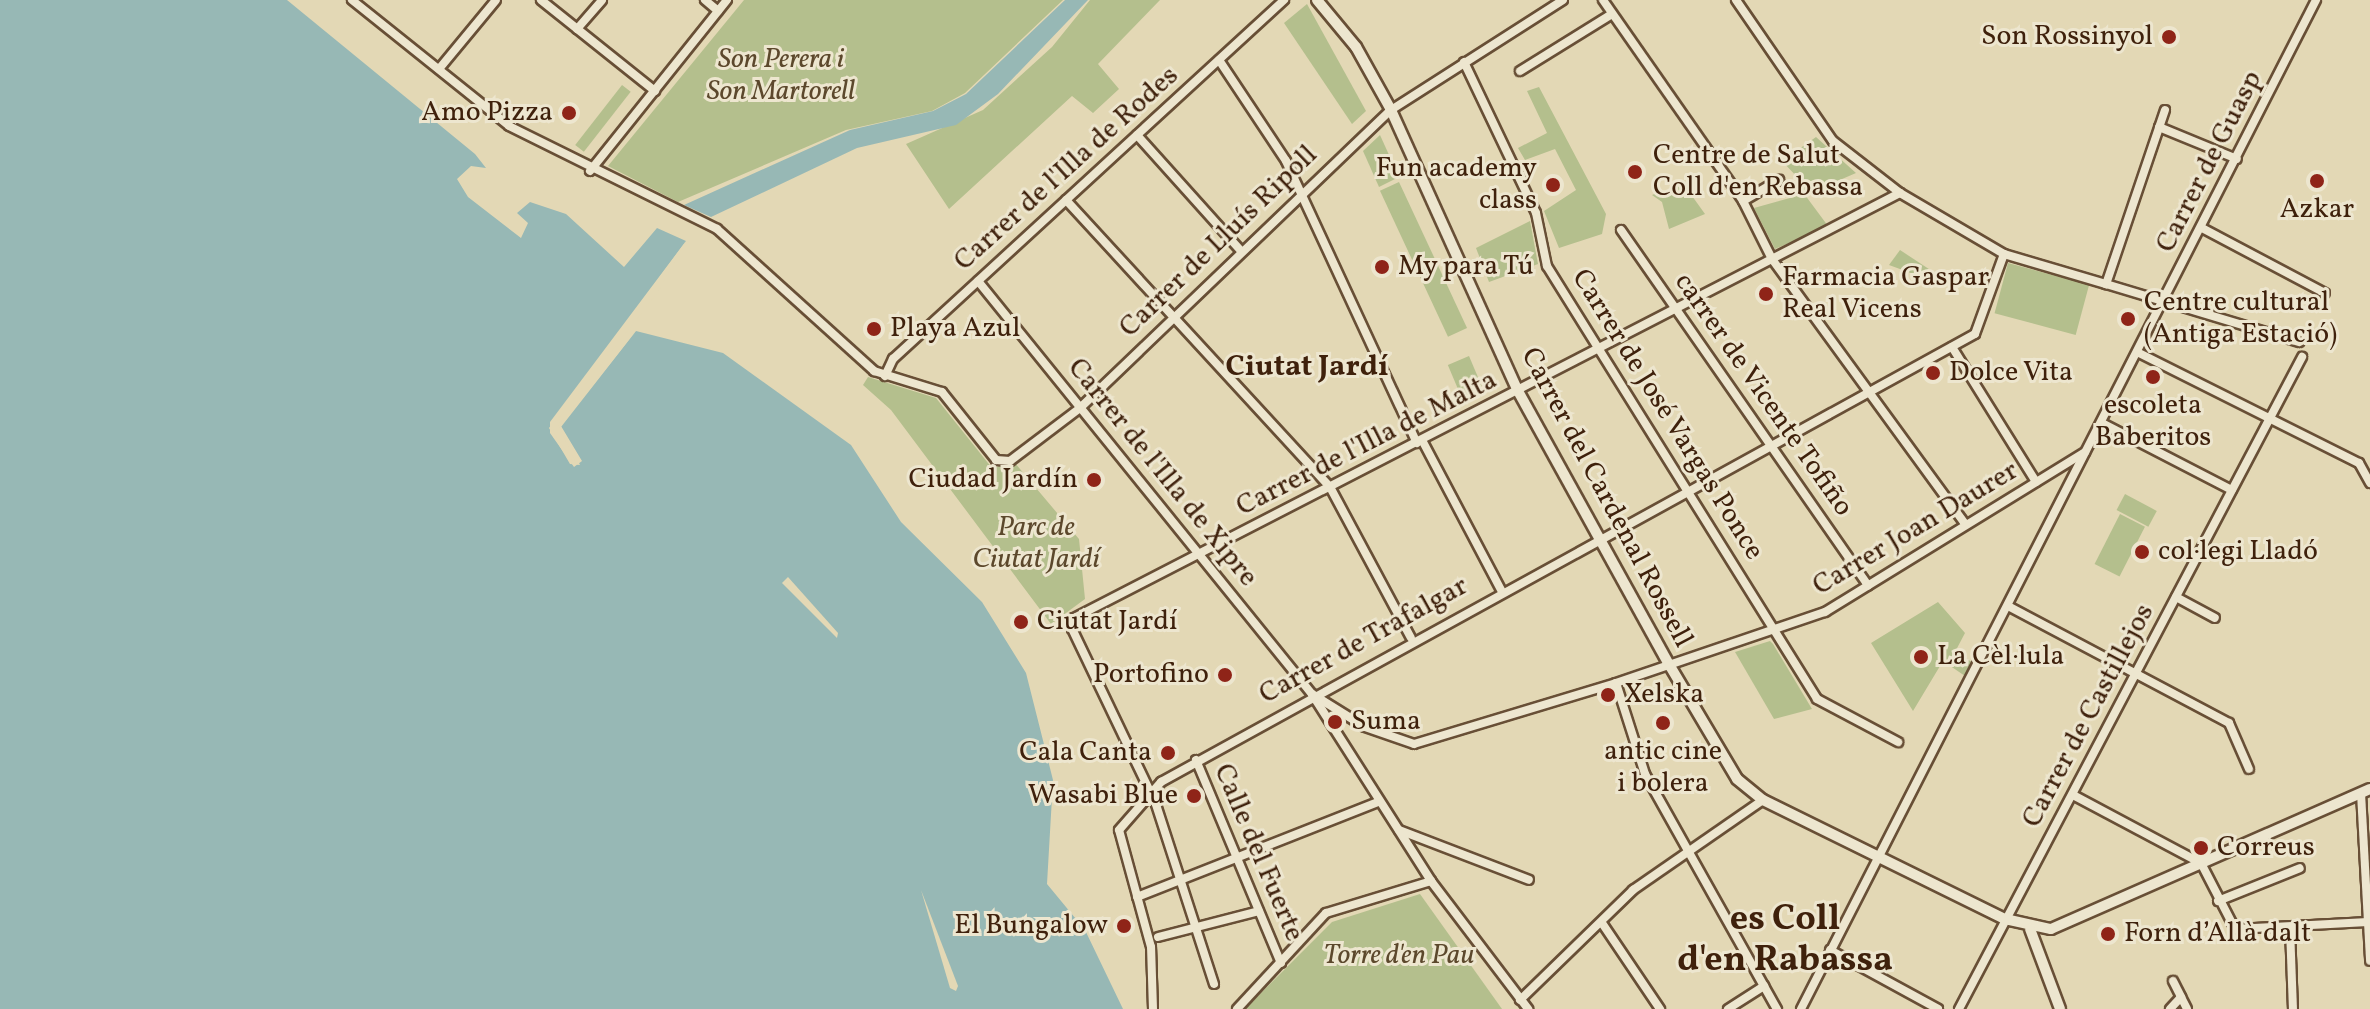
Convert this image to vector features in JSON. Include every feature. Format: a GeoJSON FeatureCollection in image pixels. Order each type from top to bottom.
{"type":"FeatureCollection","features":[{"type":"Feature","properties":{"kind":"street"},"geometry":{"type":"LineString","coordinates":[[352,0],[509,126],[590,171],[717,229],[885,376]]}},
{"type":"Feature","properties":{"kind":"street"},"geometry":{"type":"LineString","coordinates":[[439,69],[496,0]]}},
{"type":"Feature","properties":{"kind":"street"},"geometry":{"type":"LineString","coordinates":[[541,0],[655,91]]}},
{"type":"Feature","properties":{"kind":"street"},"geometry":{"type":"LineString","coordinates":[[577,29],[602,0]]}},
{"type":"Feature","properties":{"kind":"street"},"geometry":{"type":"LineString","coordinates":[[705,0],[718,11]]}},
{"type":"Feature","properties":{"kind":"street"},"geometry":{"type":"LineString","coordinates":[[590,171],[727,0]]}},
{"type":"Feature","properties":{"kind":"street","name":"Carrer de l'Illa de Rodes"},"geometry":{"type":"LineString","coordinates":[[885,376],[893,359],[1284,0]]}},
{"type":"Feature","properties":{"kind":"street","name":"Carrer del Cardenal Rossell"},"geometry":{"type":"LineString","coordinates":[[1317,0],[1356,47],[1391,110],[1518,391],[1603,534],[1670,666],[1737,779],[1763,800],[2030,929]]}},
{"type":"Feature","properties":{"kind":"street","name":"Carrer de Lluís Ripoll"},"geometry":{"type":"LineString","coordinates":[[885,376],[942,392],[996,460],[1010,461],[1080,408],[1299,193],[1391,110],[1563,0]]}},
{"type":"Feature","properties":{"kind":"street"},"geometry":{"type":"LineString","coordinates":[[1603,0],[1743,201],[1772,259],[1965,524]]}},
{"type":"Feature","properties":{"kind":"street"},"geometry":{"type":"LineString","coordinates":[[1736,0],[1833,141],[1900,193],[2004,254],[2299,342]]}},
{"type":"Feature","properties":{"kind":"street","name":"Carrer de Guasp"},"geometry":{"type":"LineString","coordinates":[[1801,1009],[2139,353],[2316,0]]}},
{"type":"Feature","properties":{"kind":"street"},"geometry":{"type":"LineString","coordinates":[[1520,71],[1612,14]]}},
{"type":"Feature","properties":{"kind":"street"},"geometry":{"type":"LineString","coordinates":[[1219,60],[1266,125],[1420,442],[1501,590]]}},
{"type":"Feature","properties":{"kind":"street","name":"Carrer de José Vargas Ponce"},"geometry":{"type":"LineString","coordinates":[[1464,62],[1536,213],[1547,266],[1817,699],[1898,742]]}},
{"type":"Feature","properties":{"kind":"street"},"geometry":{"type":"LineString","coordinates":[[2106,284],[2165,110]]}},
{"type":"Feature","properties":{"kind":"street"},"geometry":{"type":"LineString","coordinates":[[2159,127],[2237,159]]}},
{"type":"Feature","properties":{"kind":"street"},"geometry":{"type":"LineString","coordinates":[[1137,135],[1241,251]]}},
{"type":"Feature","properties":{"kind":"street"},"geometry":{"type":"LineString","coordinates":[[1743,201],[1779,180]]}},
{"type":"Feature","properties":{"kind":"street","name":"Carrer de l'Illa de Malta"},"geometry":{"type":"LineString","coordinates":[[1149,793],[1072,629],[1082,613],[1900,193]]}},
{"type":"Feature","properties":{"kind":"street"},"geometry":{"type":"LineString","coordinates":[[1066,200],[1330,487],[1411,638]]}},
{"type":"Feature","properties":{"kind":"street"},"geometry":{"type":"LineString","coordinates":[[2202,228],[2325,293]]}},
{"type":"Feature","properties":{"kind":"street","name":"carrer de Vicente Tofiño"},"geometry":{"type":"LineString","coordinates":[[1621,230],[1868,586]]}},
{"type":"Feature","properties":{"kind":"street","name":"Carrer de Trafalgar"},"geometry":{"type":"LineString","coordinates":[[1137,897],[1119,830],[1149,793],[1196,760],[1411,638],[1975,334],[2004,254]]}},
{"type":"Feature","properties":{"kind":"street","name":"Carrer de l'Illa de Xipre"},"geometry":{"type":"LineString","coordinates":[[978,281],[1312,694]]}},
{"type":"Feature","properties":{"kind":"street"},"geometry":{"type":"LineString","coordinates":[[1952,347],[2036,482]]}},
{"type":"Feature","properties":{"kind":"street"},"geometry":{"type":"LineString","coordinates":[[2139,353],[2359,463],[2370,483]]}},
{"type":"Feature","properties":{"kind":"street","name":"Carrer de Castillejos"},"geometry":{"type":"LineString","coordinates":[[1959,1009],[2302,357]]}},
{"type":"Feature","properties":{"kind":"street"},"geometry":{"type":"LineString","coordinates":[[2102,423],[2232,490]]}},
{"type":"Feature","properties":{"kind":"street","name":"Carrer Joan Daurer"},"geometry":{"type":"LineString","coordinates":[[1312,694],[1365,727],[1414,744],[1616,683],[1825,612],[2088,450]]}},
{"type":"Feature","properties":{"kind":"street"},"geometry":{"type":"LineString","coordinates":[[2176,597],[2215,618]]}},
{"type":"Feature","properties":{"kind":"street"},"geometry":{"type":"LineString","coordinates":[[2008,606],[2229,723],[2249,769]]}},
{"type":"Feature","properties":{"kind":"street"},"geometry":{"type":"LineString","coordinates":[[1616,683],[1645,774],[1686,853],[1777,1009]]}},
{"type":"Feature","properties":{"kind":"street"},"geometry":{"type":"LineString","coordinates":[[1312,694],[1431,881],[1528,1009]]}},
{"type":"Feature","properties":{"kind":"street","name":"Calle del Fuerte"},"geometry":{"type":"LineString","coordinates":[[1196,760],[1281,963]]}},
{"type":"Feature","properties":{"kind":"street"},"geometry":{"type":"LineString","coordinates":[[2060,1009],[2030,929],[2051,929],[2366,791],[2370,961]]}},
{"type":"Feature","properties":{"kind":"street"},"geometry":{"type":"LineString","coordinates":[[1149,793],[1214,984]]}},
{"type":"Feature","properties":{"kind":"street"},"geometry":{"type":"LineString","coordinates":[[2073,795],[2201,863],[2235,929],[2368,922]]}},
{"type":"Feature","properties":{"kind":"street"},"geometry":{"type":"LineString","coordinates":[[1520,1000],[1633,890],[1763,800]]}},
{"type":"Feature","properties":{"kind":"street"},"geometry":{"type":"LineString","coordinates":[[1153,1009],[1151,947],[1137,897],[1378,802]]}},
{"type":"Feature","properties":{"kind":"street"},"geometry":{"type":"LineString","coordinates":[[1398,829],[1529,880]]}},
{"type":"Feature","properties":{"kind":"street"},"geometry":{"type":"LineString","coordinates":[[2218,901],[2300,868]]}},
{"type":"Feature","properties":{"kind":"street"},"geometry":{"type":"LineString","coordinates":[[1237,1009],[1326,913],[1431,881]]}},
{"type":"Feature","properties":{"kind":"street"},"geometry":{"type":"LineString","coordinates":[[1158,937],[1259,911]]}},
{"type":"Feature","properties":{"kind":"street"},"geometry":{"type":"LineString","coordinates":[[1602,923],[1660,1009]]}},
{"type":"Feature","properties":{"kind":"street"},"geometry":{"type":"LineString","coordinates":[[2290,928],[2293,1009]]}},
{"type":"Feature","properties":{"kind":"street"},"geometry":{"type":"LineString","coordinates":[[1830,950],[1938,1009]]}},
{"type":"Feature","properties":{"kind":"street"},"geometry":{"type":"LineString","coordinates":[[2173,981],[2187,1009]]}},
{"type":"Feature","properties":{"kind":"street"},"geometry":{"type":"LineString","coordinates":[[1728,1009],[1764,986]]}},
{"type":"Feature","properties":{"kind":"street"},"geometry":{"type":"LineString","coordinates":[[2170,1009],[2181,997]]}},
{"type":"Feature","properties":{"kind":"green space","name":"Son Perera i Son Martorell"},"geometry":{"type":"Polygon","coordinates":[[[744,0],[1063,0],[965,93],[932,111],[846,130],[678,202],[608,166],[744,0]]]}},
{"type":"Feature","properties":{"kind":"green space","name":"Son Perera i Son Martorell"},"geometry":{"type":"Polygon","coordinates":[[[1090,0],[1160,0],[1098,64],[1119,89],[1093,113],[1072,96],[949,209],[906,144],[983,110],[1052,47],[1090,0]]]}},
{"type":"Feature","properties":{"kind":"green space"},"geometry":{"type":"Polygon","coordinates":[[[1307,4],[1366,111],[1352,124],[1284,23],[1307,4]]]}},
{"type":"Feature","properties":{"kind":"green space"},"geometry":{"type":"Polygon","coordinates":[[[622,85],[631,92],[584,152],[575,145],[622,85]]]}},
{"type":"Feature","properties":{"kind":"green space"},"geometry":{"type":"Polygon","coordinates":[[[1539,87],[1606,214],[1602,234],[1559,248],[1544,211],[1576,190],[1555,149],[1525,160],[1518,148],[1547,133],[1527,91],[1539,87]]]}},
{"type":"Feature","properties":{"kind":"green space"},"geometry":{"type":"Polygon","coordinates":[[[1380,135],[1399,177],[1379,187],[1363,151],[1380,135]]]}},
{"type":"Feature","properties":{"kind":"green space"},"geometry":{"type":"Polygon","coordinates":[[[1816,137],[1856,173],[1805,195],[1828,226],[1775,249],[1754,208],[1801,195],[1799,179],[1782,161],[1816,137]]]}},
{"type":"Feature","properties":{"kind":"green space"},"geometry":{"type":"Polygon","coordinates":[[[1399,182],[1467,328],[1448,337],[1380,191],[1399,182]]]}},
{"type":"Feature","properties":{"kind":"green space"},"geometry":{"type":"Polygon","coordinates":[[[1682,182],[1705,214],[1669,229],[1662,202],[1652,195],[1662,191],[1665,198],[1682,182]]]}},
{"type":"Feature","properties":{"kind":"green space"},"geometry":{"type":"Polygon","coordinates":[[[1530,221],[1538,264],[1489,282],[1476,248],[1530,221]]]}},
{"type":"Feature","properties":{"kind":"green space"},"geometry":{"type":"Polygon","coordinates":[[[1900,250],[1941,277],[1938,283],[1889,265],[1900,250]]]}},
{"type":"Feature","properties":{"kind":"green space"},"geometry":{"type":"Polygon","coordinates":[[[2008,263],[2089,285],[2076,335],[1995,313],[2008,263]]]}},
{"type":"Feature","properties":{"kind":"green space"},"geometry":{"type":"Polygon","coordinates":[[[1469,356],[1484,392],[1463,401],[1448,365],[1469,356]]]}},
{"type":"Feature","properties":{"kind":"green space","name":"Parc de Ciutat Jardí"},"geometry":{"type":"Polygon","coordinates":[[[868,377],[936,398],[992,468],[1015,463],[1079,539],[1085,599],[1051,624],[891,410],[863,385],[868,377]]]}},
{"type":"Feature","properties":{"kind":"green space"},"geometry":{"type":"Polygon","coordinates":[[[2125,494],[2157,511],[2148,527],[2117,510],[2125,494]]]}},
{"type":"Feature","properties":{"kind":"green space"},"geometry":{"type":"Polygon","coordinates":[[[2120,514],[2145,527],[2120,577],[2095,564],[2120,514]]]}},
{"type":"Feature","properties":{"kind":"green space","name":"La Cèl·lula"},"geometry":{"type":"Polygon","coordinates":[[[1938,602],[1965,633],[1955,652],[1972,662],[1965,676],[1943,661],[1913,711],[1871,643],[1938,602]]]}},
{"type":"Feature","properties":{"kind":"green space"},"geometry":{"type":"Polygon","coordinates":[[[1770,641],[1812,709],[1774,719],[1735,652],[1770,641]]]}},
{"type":"Feature","properties":{"kind":"green space","name":"Torre d'en Pau"},"geometry":{"type":"Polygon","coordinates":[[[1420,894],[1502,1009],[1245,1009],[1332,922],[1420,894]]]}},
{"type":"Feature","properties":{"kind":"water"},"geometry":{"type":"Polygon","coordinates":[[[0,0],[287,0],[475,154],[486,168],[471,166],[457,179],[468,197],[521,238],[528,223],[517,213],[530,202],[566,214],[624,267],[657,228],[686,241],[549,428],[570,464],[580,465],[561,427],[636,331],[723,353],[851,445],[901,522],[982,602],[1026,673],[1053,780],[1047,884],[1085,930],[1123,1009],[0,1009],[0,0]]]}},
{"type":"Feature","properties":{"kind":"water"},"geometry":{"type":"Polygon","coordinates":[[[1065,0],[1088,0],[998,94],[956,125],[857,148],[711,217],[684,205],[850,130],[933,111],[966,94],[1065,0]]]}},
{"type":"Feature","properties":{"kind":"pier"},"geometry":{"type":"Polygon","coordinates":[[[686,241],[658,292],[554,424],[553,432],[576,463],[558,425],[639,327],[561,426],[582,461],[574,467],[550,433],[550,422],[686,241]]]}},
{"type":"Feature","properties":{"kind":"pier"},"geometry":{"type":"Polygon","coordinates":[[[788,577],[838,633],[837,638],[782,583],[788,577]]]}},
{"type":"Feature","properties":{"kind":"pier"},"geometry":{"type":"Polygon","coordinates":[[[921,890],[958,986],[956,991],[950,988],[921,890]]]}},
{"type":"Feature","properties":{"kind":"place","name":"Son Rossinyol"},"geometry":{"type":"Point","coordinates":[2169,37]}},
{"type":"Feature","properties":{"kind":"place","name":"Amo Pizza"},"geometry":{"type":"Point","coordinates":[569,113]}},
{"type":"Feature","properties":{"kind":"place","name":"Centre de Salut Coll d'en Rebassa"},"geometry":{"type":"Point","coordinates":[1635,172]}},
{"type":"Feature","properties":{"kind":"place","name":"Azkar"},"geometry":{"type":"Point","coordinates":[2317,181]}},
{"type":"Feature","properties":{"kind":"place","name":"Fun academy class"},"geometry":{"type":"Point","coordinates":[1553,185]}},
{"type":"Feature","properties":{"kind":"place","name":"My para Tú"},"geometry":{"type":"Point","coordinates":[1382,267]}},
{"type":"Feature","properties":{"kind":"place","name":"Farmacia Gaspar Real Vicens"},"geometry":{"type":"Point","coordinates":[1766,294]}},
{"type":"Feature","properties":{"kind":"place","name":"Centre cultural (Antiga Estació)"},"geometry":{"type":"Point","coordinates":[2128,319]}},
{"type":"Feature","properties":{"kind":"place","name":"Playa Azul"},"geometry":{"type":"Point","coordinates":[874,329]}},
{"type":"Feature","properties":{"kind":"place","name":"Dolce Vita"},"geometry":{"type":"Point","coordinates":[1933,373]}},
{"type":"Feature","properties":{"kind":"place","name":"escoleta Baberitos"},"geometry":{"type":"Point","coordinates":[2153,377]}},
{"type":"Feature","properties":{"kind":"place","name":"Ciudad Jardín"},"geometry":{"type":"Point","coordinates":[1094,480]}},
{"type":"Feature","properties":{"kind":"place","name":"col·legi Lladó"},"geometry":{"type":"Point","coordinates":[2142,552]}},
{"type":"Feature","properties":{"kind":"place","name":"Ciutat Jardí"},"geometry":{"type":"Point","coordinates":[1021,622]}},
{"type":"Feature","properties":{"kind":"place","name":"La Cèl·lula"},"geometry":{"type":"Point","coordinates":[1921,657]}},
{"type":"Feature","properties":{"kind":"place","name":"Portofino"},"geometry":{"type":"Point","coordinates":[1225,675]}},
{"type":"Feature","properties":{"kind":"place","name":"Xelska"},"geometry":{"type":"Point","coordinates":[1608,695]}},
{"type":"Feature","properties":{"kind":"place","name":"Suma"},"geometry":{"type":"Point","coordinates":[1335,722]}},
{"type":"Feature","properties":{"kind":"place","name":"antic cine i bolera"},"geometry":{"type":"Point","coordinates":[1663,723]}},
{"type":"Feature","properties":{"kind":"place","name":"Cala Canta"},"geometry":{"type":"Point","coordinates":[1168,753]}},
{"type":"Feature","properties":{"kind":"place","name":"Wasabi Blue"},"geometry":{"type":"Point","coordinates":[1194,796]}},
{"type":"Feature","properties":{"kind":"place","name":"Correus"},"geometry":{"type":"Point","coordinates":[2201,848]}},
{"type":"Feature","properties":{"kind":"place","name":"El Bungalow"},"geometry":{"type":"Point","coordinates":[1124,926]}},
{"type":"Feature","properties":{"kind":"place","name":"Forn d’Allà dalt"},"geometry":{"type":"Point","coordinates":[2108,934]}},
{"type":"Feature","properties":{"kind":"district","name":"Ciutat Jardí"},"geometry":{"type":"Point","coordinates":[1307,367]}},
{"type":"Feature","properties":{"kind":"district","name":"es Coll d'en Rabassa"},"geometry":{"type":"Point","coordinates":[1785,940]}}]}
